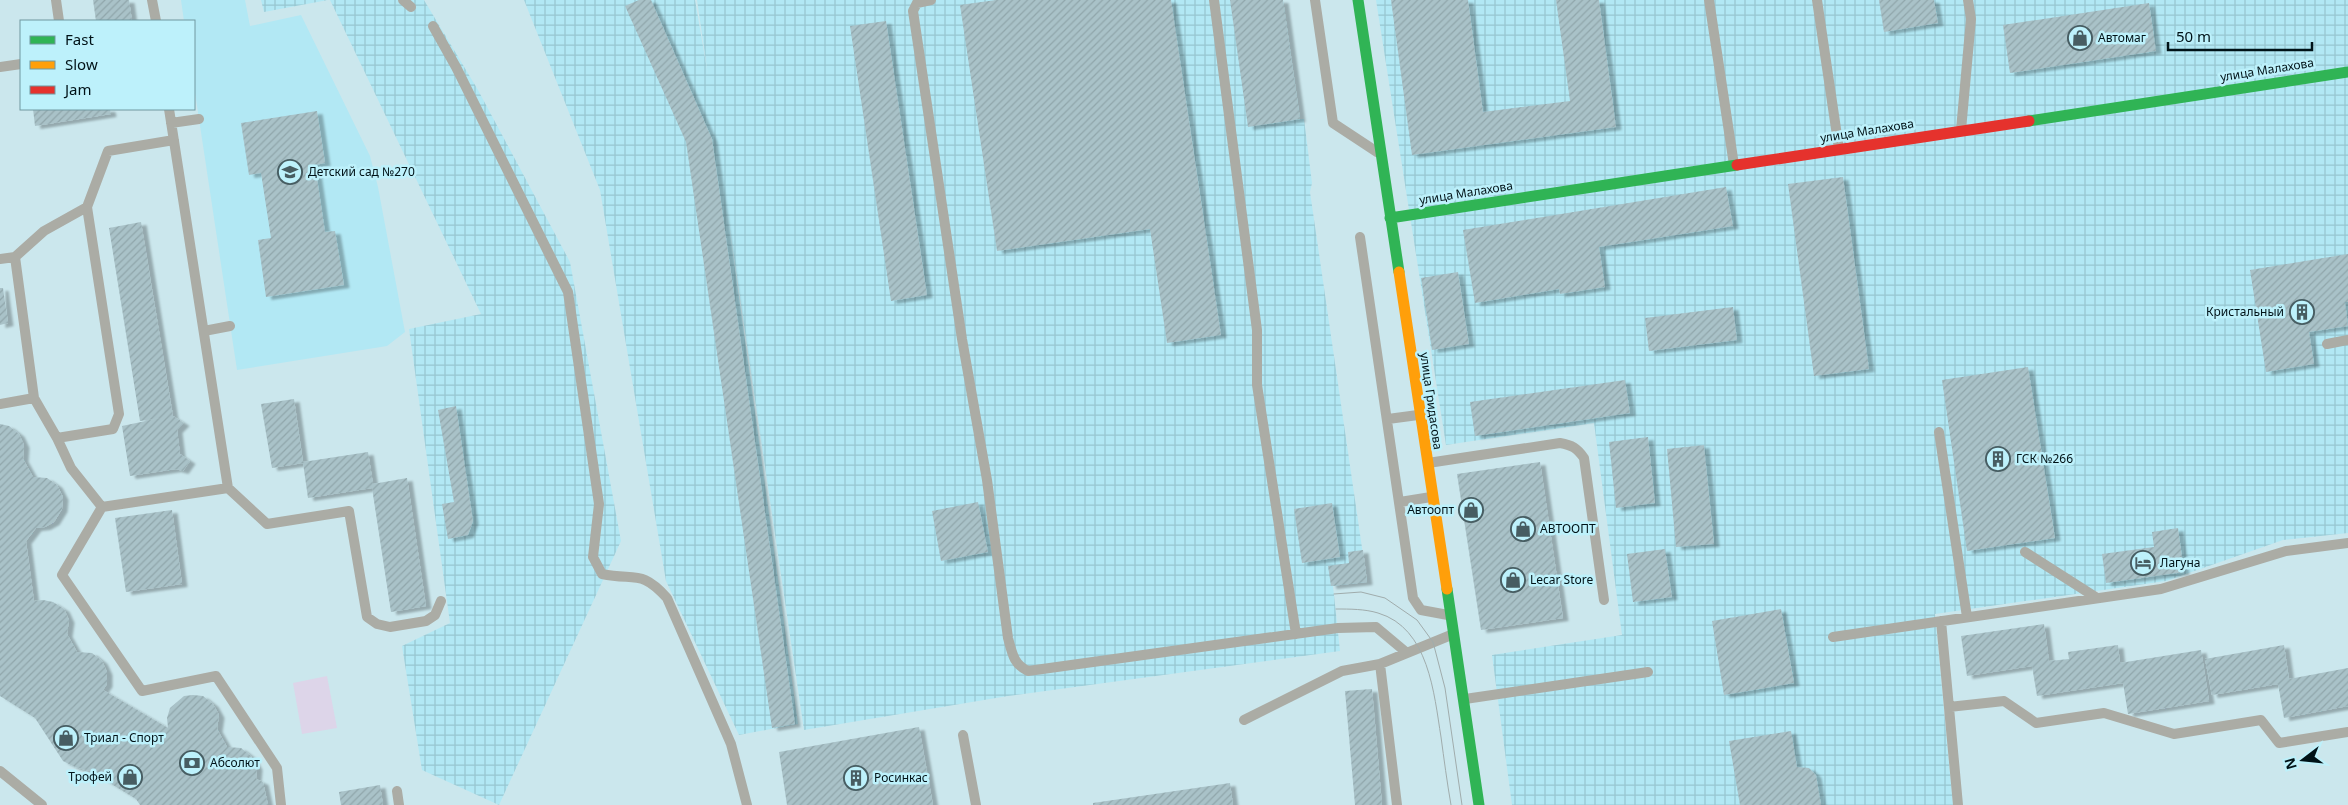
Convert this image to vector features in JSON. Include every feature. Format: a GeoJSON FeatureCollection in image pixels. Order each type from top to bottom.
{"type":"FeatureCollection","features":[{"type":"Feature","properties":{"kind":"street","name":"улица Гридасова"},"geometry":{"type":"LineString","coordinates":[[1358,0],[1431,497],[1479,805]]}},
{"type":"Feature","properties":{"kind":"street","name":"улица Малахова"},"geometry":{"type":"LineString","coordinates":[[1390,218],[2348,72]]}},
{"type":"Feature","properties":{"kind":"lane"},"geometry":{"type":"LineString","coordinates":[[56,0],[59,20]]}},
{"type":"Feature","properties":{"kind":"lane"},"geometry":{"type":"LineString","coordinates":[[152,0],[156,20]]}},
{"type":"Feature","properties":{"kind":"lane"},"geometry":{"type":"LineString","coordinates":[[912,0],[962,339],[987,480],[1008,638],[1013,658],[1019,667],[1028,671],[1338,628],[1376,627],[1408,653]]}},
{"type":"Feature","properties":{"kind":"lane"},"geometry":{"type":"LineString","coordinates":[[913,11],[916,4],[931,0]]}},
{"type":"Feature","properties":{"kind":"lane"},"geometry":{"type":"LineString","coordinates":[[1214,0],[1257,330],[1257,385],[1296,634]]}},
{"type":"Feature","properties":{"kind":"lane"},"geometry":{"type":"LineString","coordinates":[[1315,0],[1333,123],[1380,154]]}},
{"type":"Feature","properties":{"kind":"lane"},"geometry":{"type":"LineString","coordinates":[[1709,0],[1734,166]]}},
{"type":"Feature","properties":{"kind":"lane"},"geometry":{"type":"LineString","coordinates":[[1817,0],[1839,150]]}},
{"type":"Feature","properties":{"kind":"lane"},"geometry":{"type":"LineString","coordinates":[[1961,131],[1971,19],[1968,0]]}},
{"type":"Feature","properties":{"kind":"lane"},"geometry":{"type":"LineString","coordinates":[[433,26],[456,67],[568,292],[599,504],[593,557],[602,574],[637,576],[654,584],[667,598],[731,744],[747,805]]}},
{"type":"Feature","properties":{"kind":"lane"},"geometry":{"type":"LineString","coordinates":[[0,67],[20,64]]}},
{"type":"Feature","properties":{"kind":"lane"},"geometry":{"type":"LineString","coordinates":[[169,110],[228,488],[266,524],[349,511],[368,617],[377,624],[390,627],[426,621],[435,615],[441,601]]}},
{"type":"Feature","properties":{"kind":"lane"},"geometry":{"type":"LineString","coordinates":[[171,123],[199,119]]}},
{"type":"Feature","properties":{"kind":"lane"},"geometry":{"type":"LineString","coordinates":[[57,438],[113,429],[119,414],[87,206],[108,151],[174,140]]}},
{"type":"Feature","properties":{"kind":"lane"},"geometry":{"type":"LineString","coordinates":[[0,259],[15,257],[44,231],[87,206]]}},
{"type":"Feature","properties":{"kind":"lane"},"geometry":{"type":"LineString","coordinates":[[1360,237],[1413,598],[1421,610],[1449,615]]}},
{"type":"Feature","properties":{"kind":"lane"},"geometry":{"type":"LineString","coordinates":[[15,257],[34,398],[72,468],[102,507]]}},
{"type":"Feature","properties":{"kind":"lane"},"geometry":{"type":"LineString","coordinates":[[204,331],[230,326]]}},
{"type":"Feature","properties":{"kind":"lane"},"geometry":{"type":"LineString","coordinates":[[2326,344],[2348,340]]}},
{"type":"Feature","properties":{"kind":"lane"},"geometry":{"type":"LineString","coordinates":[[0,404],[34,398]]}},
{"type":"Feature","properties":{"kind":"lane"},"geometry":{"type":"LineString","coordinates":[[1388,419],[1419,414]]}},
{"type":"Feature","properties":{"kind":"lane"},"geometry":{"type":"LineString","coordinates":[[1939,432],[1967,617]]}},
{"type":"Feature","properties":{"kind":"lane"},"geometry":{"type":"LineString","coordinates":[[1426,463],[1560,443],[1570,444],[1578,449],[1584,458],[1604,600]]}},
{"type":"Feature","properties":{"kind":"lane"},"geometry":{"type":"LineString","coordinates":[[102,507],[228,488]]}},
{"type":"Feature","properties":{"kind":"lane"},"geometry":{"type":"LineString","coordinates":[[1400,502],[1431,497]]}},
{"type":"Feature","properties":{"kind":"lane"},"geometry":{"type":"LineString","coordinates":[[102,507],[62,575],[142,691],[216,676],[277,768],[281,805]]}},
{"type":"Feature","properties":{"kind":"lane"},"geometry":{"type":"LineString","coordinates":[[1833,637],[2161,589],[2286,551],[2348,543]]}},
{"type":"Feature","properties":{"kind":"lane"},"geometry":{"type":"LineString","coordinates":[[2025,552],[2097,598]]}},
{"type":"Feature","properties":{"kind":"lane"},"geometry":{"type":"LineString","coordinates":[[1941,621],[1958,805]]}},
{"type":"Feature","properties":{"kind":"lane"},"geometry":{"type":"LineString","coordinates":[[1244,720],[1342,671],[1380,664],[1452,635]]}},
{"type":"Feature","properties":{"kind":"lane"},"geometry":{"type":"LineString","coordinates":[[1380,664],[1397,805]]}},
{"type":"Feature","properties":{"kind":"lane"},"geometry":{"type":"LineString","coordinates":[[1462,700],[1648,672]]}},
{"type":"Feature","properties":{"kind":"lane"},"geometry":{"type":"LineString","coordinates":[[1950,707],[2004,701],[2036,723],[2104,713],[2174,734],[2261,720],[2280,743],[2348,732]]}},
{"type":"Feature","properties":{"kind":"lane"},"geometry":{"type":"LineString","coordinates":[[963,735],[976,805]]}},
{"type":"Feature","properties":{"kind":"lane"},"geometry":{"type":"LineString","coordinates":[[0,771],[42,805]]}},
{"type":"Feature","properties":{"kind":"lane"},"geometry":{"type":"LineString","coordinates":[[397,792],[399,805]]}},
{"type":"Feature","properties":{"kind":"shaded area","name":"Детский сад №270"},"geometry":{"type":"Polygon","coordinates":[[[181,0],[245,0],[250,26],[301,15],[370,156],[378,187],[405,332],[387,346],[237,370],[195,93],[195,20],[184,20],[181,0]]]}},
{"type":"Feature","properties":{"kind":"shaded area"},"geometry":{"type":"Polygon","coordinates":[[[261,0],[328,0],[264,12],[261,0]]]}},
{"type":"Feature","properties":{"kind":"shaded area"},"geometry":{"type":"Polygon","coordinates":[[[330,0],[424,0],[478,90],[570,262],[621,541],[499,805],[422,770],[402,646],[450,623],[409,329],[481,314],[330,0]]]}},
{"type":"Feature","properties":{"kind":"shaded area"},"geometry":{"type":"Polygon","coordinates":[[[524,0],[695,0],[708,75],[697,0],[1283,0],[1300,119],[1304,119],[1312,183],[1310,192],[1367,582],[1333,586],[1340,651],[1008,696],[804,730],[727,210],[798,724],[739,735],[666,581],[600,190],[524,0]]]}},
{"type":"Feature","properties":{"kind":"shaded area"},"geometry":{"type":"Polygon","coordinates":[[[1376,0],[2348,0],[2348,533],[2283,540],[2166,581],[1935,614],[1953,805],[1512,805],[1492,655],[1622,635],[1594,423],[1446,445],[1376,0]]]}},
{"type":"Feature","properties":{"kind":"shaded area"},"geometry":{"type":"Polygon","coordinates":[[[327,676],[337,728],[302,734],[293,683],[327,676]]]}},
{"type":"Feature","properties":{"kind":"building"},"geometry":{"type":"Polygon","coordinates":[[[93,0],[129,0],[132,20],[96,20],[93,0]]]}},
{"type":"Feature","properties":{"kind":"building"},"geometry":{"type":"Polygon","coordinates":[[[639,0],[651,0],[712,139],[795,724],[772,728],[686,142],[625,6],[639,0]]]}},
{"type":"Feature","properties":{"kind":"building"},"geometry":{"type":"Polygon","coordinates":[[[996,0],[1171,0],[1221,335],[1167,343],[1150,229],[997,251],[960,5],[996,0]]]}},
{"type":"Feature","properties":{"kind":"building"},"geometry":{"type":"Polygon","coordinates":[[[1230,0],[1283,0],[1300,119],[1248,127],[1230,0]]]}},
{"type":"Feature","properties":{"kind":"building"},"geometry":{"type":"Polygon","coordinates":[[[1391,0],[1468,0],[1483,112],[1570,101],[1556,0],[1599,0],[1616,127],[1412,155],[1391,0]]]}},
{"type":"Feature","properties":{"kind":"building"},"geometry":{"type":"Polygon","coordinates":[[[1879,0],[1934,0],[1938,23],[1884,32],[1879,0]]]}},
{"type":"Feature","properties":{"kind":"building","name":"Автомаг"},"geometry":{"type":"Polygon","coordinates":[[[2149,3],[2156,51],[2010,73],[2003,25],[2149,3]]]}},
{"type":"Feature","properties":{"kind":"building"},"geometry":{"type":"Polygon","coordinates":[[[886,21],[927,295],[891,301],[850,26],[886,21]]]}},
{"type":"Feature","properties":{"kind":"building"},"geometry":{"type":"Polygon","coordinates":[[[33,110],[110,110],[111,114],[35,126],[33,110]]]}},
{"type":"Feature","properties":{"kind":"building"},"geometry":{"type":"Polygon","coordinates":[[[317,111],[325,163],[315,165],[325,232],[335,231],[344,285],[266,297],[258,240],[271,238],[261,173],[249,175],[241,123],[317,111]]]}},
{"type":"Feature","properties":{"kind":"building"},"geometry":{"type":"Polygon","coordinates":[[[1843,177],[1869,369],[1814,376],[1788,184],[1843,177]]]}},
{"type":"Feature","properties":{"kind":"building"},"geometry":{"type":"Polygon","coordinates":[[[1726,187],[1733,226],[1599,247],[1605,287],[1560,294],[1559,289],[1475,303],[1463,230],[1726,187]]]}},
{"type":"Feature","properties":{"kind":"building"},"geometry":{"type":"Polygon","coordinates":[[[141,222],[173,416],[184,423],[177,430],[180,454],[190,461],[183,471],[176,469],[130,476],[122,426],[160,418],[140,421],[109,228],[141,222]]]}},
{"type":"Feature","properties":{"kind":"building","name":"Кристальный"},"geometry":{"type":"Polygon","coordinates":[[[2348,254],[2348,302],[2345,302],[2348,326],[2309,332],[2314,364],[2266,372],[2250,270],[2348,254]]]}},
{"type":"Feature","properties":{"kind":"building"},"geometry":{"type":"Polygon","coordinates":[[[1458,272],[1469,344],[1432,350],[1421,278],[1458,272]]]}},
{"type":"Feature","properties":{"kind":"building"},"geometry":{"type":"Polygon","coordinates":[[[0,288],[3,288],[8,323],[0,325],[0,288]]]}},
{"type":"Feature","properties":{"kind":"building"},"geometry":{"type":"Polygon","coordinates":[[[1733,307],[1737,340],[1649,351],[1645,318],[1733,307]]]}},
{"type":"Feature","properties":{"kind":"building","name":"ГСК №266"},"geometry":{"type":"Polygon","coordinates":[[[2028,367],[2055,538],[1967,551],[1942,380],[2028,367]]]}},
{"type":"Feature","properties":{"kind":"building"},"geometry":{"type":"Polygon","coordinates":[[[1625,380],[1630,413],[1475,436],[1470,402],[1625,380]]]}},
{"type":"Feature","properties":{"kind":"building"},"geometry":{"type":"Polygon","coordinates":[[[294,399],[303,462],[368,452],[373,484],[407,478],[426,606],[391,612],[372,488],[308,498],[303,463],[272,468],[261,404],[294,399]]]}},
{"type":"Feature","properties":{"kind":"building"},"geometry":{"type":"Polygon","coordinates":[[[456,406],[473,521],[468,535],[448,539],[442,504],[454,502],[438,410],[456,406]]]}},
{"type":"Feature","properties":{"kind":"building"},"geometry":{"type":"Polygon","coordinates":[[[0,424],[9,426],[19,434],[24,445],[23,459],[33,477],[47,478],[57,485],[63,497],[62,509],[54,522],[45,527],[36,528],[26,541],[34,601],[53,602],[64,609],[69,620],[67,634],[77,652],[92,653],[102,661],[107,672],[107,684],[103,690],[168,728],[167,718],[170,708],[184,696],[203,696],[213,704],[219,715],[217,729],[227,747],[241,748],[251,756],[257,767],[256,779],[263,782],[268,805],[140,805],[136,799],[90,771],[63,761],[35,718],[0,696],[0,424]]]}},
{"type":"Feature","properties":{"kind":"building"},"geometry":{"type":"Polygon","coordinates":[[[1648,437],[1655,503],[1616,508],[1609,442],[1648,437]]]}},
{"type":"Feature","properties":{"kind":"building"},"geometry":{"type":"Polygon","coordinates":[[[1704,445],[1714,544],[1676,547],[1667,449],[1704,445]]]}},
{"type":"Feature","properties":{"kind":"building","name":"АВТООПТ"},"geometry":{"type":"Polygon","coordinates":[[[1540,462],[1563,618],[1481,630],[1457,474],[1540,462]]]}},
{"type":"Feature","properties":{"kind":"building"},"geometry":{"type":"Polygon","coordinates":[[[978,502],[988,552],[941,561],[932,511],[978,502]]]}},
{"type":"Feature","properties":{"kind":"building"},"geometry":{"type":"Polygon","coordinates":[[[1332,503],[1340,557],[1302,563],[1294,509],[1332,503]]]}},
{"type":"Feature","properties":{"kind":"building"},"geometry":{"type":"Polygon","coordinates":[[[172,510],[182,584],[126,592],[115,518],[172,510]]]}},
{"type":"Feature","properties":{"kind":"building","name":"Лагуна"},"geometry":{"type":"Polygon","coordinates":[[[2178,528],[2184,572],[2106,583],[2102,554],[2154,547],[2152,532],[2178,528]]]}},
{"type":"Feature","properties":{"kind":"building"},"geometry":{"type":"Polygon","coordinates":[[[1665,549],[1672,597],[1633,602],[1627,554],[1665,549]]]}},
{"type":"Feature","properties":{"kind":"building"},"geometry":{"type":"Polygon","coordinates":[[[1363,550],[1367,582],[1331,586],[1328,566],[1349,563],[1348,552],[1363,550]]]}},
{"type":"Feature","properties":{"kind":"building"},"geometry":{"type":"Polygon","coordinates":[[[1781,609],[1794,683],[1724,695],[1712,621],[1781,609]]]}},
{"type":"Feature","properties":{"kind":"building"},"geometry":{"type":"Polygon","coordinates":[[[2044,624],[2049,661],[2069,659],[2068,652],[2118,645],[2120,663],[2201,650],[2209,701],[2128,714],[2123,683],[2037,696],[2032,666],[1967,676],[1961,636],[2044,624]]]}},
{"type":"Feature","properties":{"kind":"building"},"geometry":{"type":"Polygon","coordinates":[[[2284,645],[2289,679],[2348,668],[2348,706],[2284,718],[2278,684],[2212,695],[2205,659],[2284,645]]]}},
{"type":"Feature","properties":{"kind":"building"},"geometry":{"type":"Polygon","coordinates":[[[1372,689],[1382,805],[1355,805],[1345,691],[1372,689]]]}},
{"type":"Feature","properties":{"kind":"building","name":"Росинкас"},"geometry":{"type":"Polygon","coordinates":[[[919,727],[933,805],[787,805],[779,752],[919,727]]]}},
{"type":"Feature","properties":{"kind":"building"},"geometry":{"type":"Polygon","coordinates":[[[1791,731],[1797,767],[1809,768],[1816,775],[1821,805],[1740,805],[1729,741],[1791,731]]]}},
{"type":"Feature","properties":{"kind":"building"},"geometry":{"type":"Polygon","coordinates":[[[1230,783],[1233,805],[1093,805],[1093,803],[1230,783]]]}},
{"type":"Feature","properties":{"kind":"building"},"geometry":{"type":"Polygon","coordinates":[[[380,785],[383,805],[341,805],[339,792],[380,785]]]}},
{"type":"Feature","properties":{"kind":"tram line"},"geometry":{"type":"LineString","coordinates":[[1334,594],[1361,592],[1385,598],[1417,620],[1433,642],[1445,688],[1462,805]]}},
{"type":"Feature","properties":{"kind":"tram line"},"geometry":{"type":"LineString","coordinates":[[1336,609],[1378,613],[1395,621],[1408,633],[1418,647],[1426,664],[1435,702],[1451,805]]}},
{"type":"Feature","properties":{"kind":"traffic: fast"},"geometry":{"type":"LineString","coordinates":[[1358,0],[1399,272]]}},
{"type":"Feature","properties":{"kind":"traffic: fast"},"geometry":{"type":"LineString","coordinates":[[2029,121],[2348,72]]}},
{"type":"Feature","properties":{"kind":"traffic: fast"},"geometry":{"type":"LineString","coordinates":[[1390,218],[1737,165]]}},
{"type":"Feature","properties":{"kind":"traffic: fast"},"geometry":{"type":"LineString","coordinates":[[1447,589],[1479,805]]}},
{"type":"Feature","properties":{"kind":"traffic: slow"},"geometry":{"type":"LineString","coordinates":[[1399,272],[1447,589]]}},
{"type":"Feature","properties":{"kind":"traffic: jam"},"geometry":{"type":"LineString","coordinates":[[1737,165],[2029,121]]}},
{"type":"Feature","properties":{"kind":"place","name":"Автомаг"},"geometry":{"type":"Point","coordinates":[2080,38]}},
{"type":"Feature","properties":{"kind":"place","name":"Детский сад №270"},"geometry":{"type":"Point","coordinates":[290,172]}},
{"type":"Feature","properties":{"kind":"place","name":"Кристальный"},"geometry":{"type":"Point","coordinates":[2302,312]}},
{"type":"Feature","properties":{"kind":"place","name":"ГСК №266"},"geometry":{"type":"Point","coordinates":[1998,459]}},
{"type":"Feature","properties":{"kind":"place","name":"Автоопт"},"geometry":{"type":"Point","coordinates":[1471,510]}},
{"type":"Feature","properties":{"kind":"place","name":"АВТООПТ"},"geometry":{"type":"Point","coordinates":[1523,529]}},
{"type":"Feature","properties":{"kind":"place","name":"Лагуна"},"geometry":{"type":"Point","coordinates":[2143,563]}},
{"type":"Feature","properties":{"kind":"place","name":"Lecar Store"},"geometry":{"type":"Point","coordinates":[1513,580]}},
{"type":"Feature","properties":{"kind":"place","name":"Триал - Спорт"},"geometry":{"type":"Point","coordinates":[66,738]}},
{"type":"Feature","properties":{"kind":"place","name":"Абсолют"},"geometry":{"type":"Point","coordinates":[192,763]}},
{"type":"Feature","properties":{"kind":"place","name":"Трофей"},"geometry":{"type":"Point","coordinates":[130,777]}},
{"type":"Feature","properties":{"kind":"place","name":"Росинкас"},"geometry":{"type":"Point","coordinates":[856,778]}}]}
